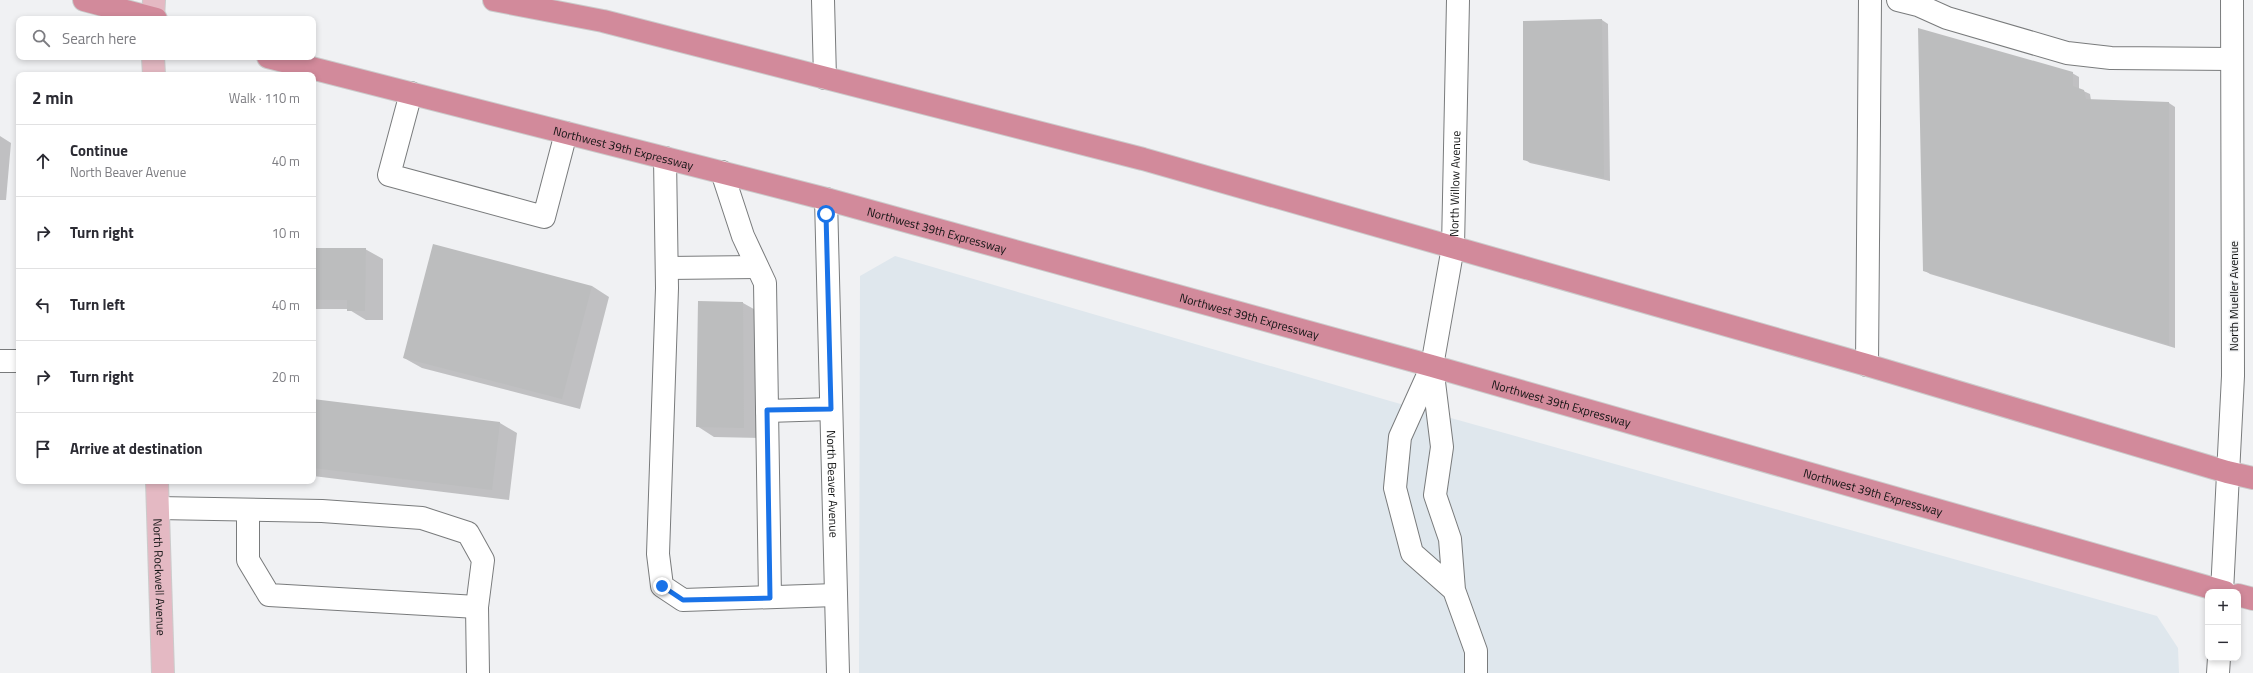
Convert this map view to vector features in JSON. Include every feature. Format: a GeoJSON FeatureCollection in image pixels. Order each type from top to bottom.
{"type":"FeatureCollection","features":[{"type":"Feature","properties":{"kind":"highway"},"geometry":{"type":"LineString","coordinates":[[84,0],[154,14]]}},
{"type":"Feature","properties":{"kind":"highway"},"geometry":{"type":"LineString","coordinates":[[494,0],[603,21],[1143,159],[1867,364],[2227,472],[2253,478]]}},
{"type":"Feature","properties":{"kind":"highway","name":"Northwest 39th Expressway"},"geometry":{"type":"LineString","coordinates":[[280,60],[826,199],[1432,366],[2213,589]]}},
{"type":"Feature","properties":{"kind":"highway","name":"Northwest 39th Expressway"},"geometry":{"type":"LineString","coordinates":[[2241,596],[2253,599]]}},
{"type":"Feature","properties":{"kind":"main road"},"geometry":{"type":"LineString","coordinates":[[154,60],[154,72]]}},
{"type":"Feature","properties":{"kind":"main road","name":"North Rockwell Avenue"},"geometry":{"type":"LineString","coordinates":[[157,484],[163,673]]}},
{"type":"Feature","properties":{"kind":"street"},"geometry":{"type":"LineString","coordinates":[[824,0],[825,78]]}},
{"type":"Feature","properties":{"kind":"street","name":"North Willow Avenue"},"geometry":{"type":"LineString","coordinates":[[1432,366],[1453,247],[1458,0]]}},
{"type":"Feature","properties":{"kind":"street"},"geometry":{"type":"LineString","coordinates":[[1867,364],[1870,0]]}},
{"type":"Feature","properties":{"kind":"street"},"geometry":{"type":"LineString","coordinates":[[1898,0],[1918,5],[1947,18],[2067,53],[2111,58],[2232,59]]}},
{"type":"Feature","properties":{"kind":"street","name":"North Mueller Avenue"},"geometry":{"type":"LineString","coordinates":[[2227,589],[2227,472],[2233,376],[2232,0]]}},
{"type":"Feature","properties":{"kind":"street"},"geometry":{"type":"LineString","coordinates":[[411,93],[389,175],[544,217],[566,133]]}},
{"type":"Feature","properties":{"kind":"street"},"geometry":{"type":"LineString","coordinates":[[665,158],[667,268],[658,554],[662,586],[683,600],[836,595]]}},
{"type":"Feature","properties":{"kind":"street"},"geometry":{"type":"LineString","coordinates":[[722,172],[743,236],[765,283],[770,598]]}},
{"type":"Feature","properties":{"kind":"street","name":"North Beaver Avenue"},"geometry":{"type":"LineString","coordinates":[[826,199],[838,673]]}},
{"type":"Feature","properties":{"kind":"street"},"geometry":{"type":"LineString","coordinates":[[667,268],[757,267]]}},
{"type":"Feature","properties":{"kind":"street"},"geometry":{"type":"LineString","coordinates":[[0,362],[16,361]]}},
{"type":"Feature","properties":{"kind":"street"},"geometry":{"type":"LineString","coordinates":[[1432,366],[1400,437],[1395,488],[1412,553],[1454,590]]}},
{"type":"Feature","properties":{"kind":"street"},"geometry":{"type":"LineString","coordinates":[[1432,366],[1442,447],[1435,495],[1450,539],[1454,590],[1476,651],[1476,673]]}},
{"type":"Feature","properties":{"kind":"street"},"geometry":{"type":"LineString","coordinates":[[767,410],[831,409]]}},
{"type":"Feature","properties":{"kind":"street"},"geometry":{"type":"LineString","coordinates":[[158,508],[322,511],[422,518],[468,533],[483,560],[477,607],[478,673]]}},
{"type":"Feature","properties":{"kind":"street"},"geometry":{"type":"LineString","coordinates":[[248,510],[248,560],[269,595],[477,607]]}},
{"type":"Feature","properties":{"kind":"street"},"geometry":{"type":"LineString","coordinates":[[2218,673],[2219,661]]}},
{"type":"Feature","properties":{"kind":"shaded area"},"geometry":{"type":"Polygon","coordinates":[[[895,256],[1390,401],[2157,616],[2178,648],[2179,673],[859,673],[860,276],[895,256]]]}},
{"type":"Feature","properties":{"kind":"building"},"geometry":{"type":"Polygon","coordinates":[[[1602,19],[1604,178],[1523,160],[1523,21],[1602,19]]]}},
{"type":"Feature","properties":{"kind":"building"},"geometry":{"type":"Polygon","coordinates":[[[1918,28],[2073,72],[2073,86],[2084,90],[2086,99],[2169,102],[2169,345],[1923,271],[1918,28]]]}},
{"type":"Feature","properties":{"kind":"building"},"geometry":{"type":"Polygon","coordinates":[[[433,244],[592,286],[562,399],[403,358],[433,244]]]}},
{"type":"Feature","properties":{"kind":"building"},"geometry":{"type":"Polygon","coordinates":[[[316,248],[366,248],[365,311],[347,311],[347,300],[316,300],[316,248]]]}},
{"type":"Feature","properties":{"kind":"building"},"geometry":{"type":"Polygon","coordinates":[[[698,301],[743,302],[744,428],[696,427],[698,301]]]}},
{"type":"Feature","properties":{"kind":"building"},"geometry":{"type":"Polygon","coordinates":[[[316,399],[500,422],[492,490],[316,468],[316,399]]]}},
{"type":"Feature","properties":{"kind":"route"},"geometry":{"type":"LineString","coordinates":[[662,586],[683,600],[770,598],[767,410],[831,409],[826,214]]}}]}
